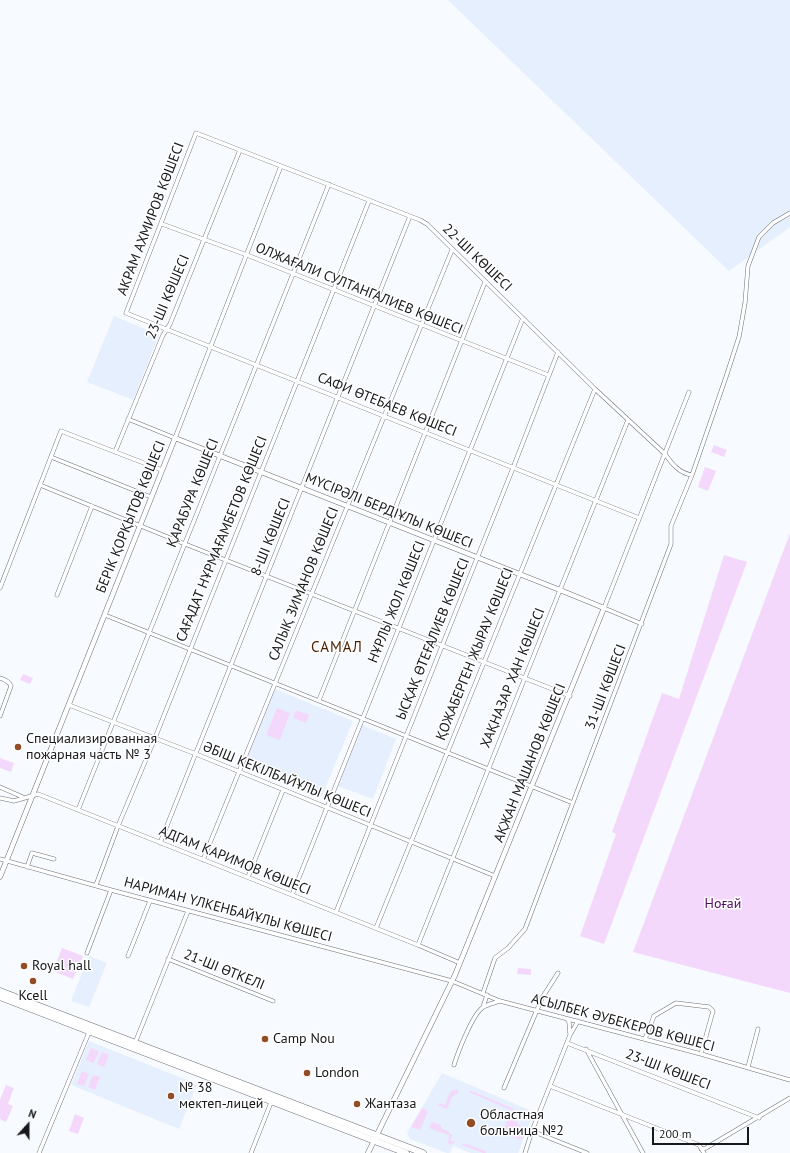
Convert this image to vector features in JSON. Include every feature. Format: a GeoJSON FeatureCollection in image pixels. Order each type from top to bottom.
{"type":"FeatureCollection","features":[{"type":"Feature","properties":{"kind":"main road"},"geometry":{"type":"LineString","coordinates":[[0,991],[90,1029],[135,1043],[272,1099]]}},
{"type":"Feature","properties":{"kind":"main road"},"geometry":{"type":"LineString","coordinates":[[0,997],[90,1029],[375,1139],[406,1153]]}},
{"type":"Feature","properties":{"kind":"main road"},"geometry":{"type":"LineString","coordinates":[[375,1139],[423,1153]]}},
{"type":"Feature","properties":{"kind":"street","name":"22-ШІ КӨШЕСІ"},"geometry":{"type":"LineString","coordinates":[[196,133],[329,184],[427,224],[595,389],[665,454],[678,469],[687,475],[692,476]]}},
{"type":"Feature","properties":{"kind":"street","name":"АКРАМ АХМИРОВ КӨШЕСІ"},"geometry":{"type":"LineString","coordinates":[[126,312],[162,224],[196,133]]}},
{"type":"Feature","properties":{"kind":"street","name":"23-ШI КӨШЕСI"},"geometry":{"type":"LineString","coordinates":[[115,452],[240,150]]}},
{"type":"Feature","properties":{"kind":"street","name":"БЕРІК ҚОРҚЫТОВ КӨШЕСІ"},"geometry":{"type":"LineString","coordinates":[[0,876],[282,166]]}},
{"type":"Feature","properties":{"kind":"street","name":"ҚАРАБУРА КӨШЕСІ"},"geometry":{"type":"LineString","coordinates":[[78,810],[329,184]]}},
{"type":"Feature","properties":{"kind":"street","name":"САҒАДАТ НҰРМАҒАМБЕТОВ КӨШЕСІ"},"geometry":{"type":"LineString","coordinates":[[96,885],[118,826],[369,200]]}},
{"type":"Feature","properties":{"kind":"street","name":"31-ШІ КӨШЕСІ"},"geometry":{"type":"LineString","coordinates":[[454,1065],[457,1055],[477,1014],[483,1007],[495,958],[508,948],[524,928],[574,803],[642,624],[671,544],[671,526],[692,476],[739,337],[745,303],[748,266],[759,237],[773,223],[790,214]]}},
{"type":"Feature","properties":{"kind":"street","name":"8-ШI КӨШЕСI"},"geometry":{"type":"LineString","coordinates":[[160,843],[410,216]]}},
{"type":"Feature","properties":{"kind":"street","name":"ОЛЖАҒАЛИ СУЛТАНГАЛИЕВ КӨШЕСІ"},"geometry":{"type":"LineString","coordinates":[[162,224],[204,239],[548,375]]}},
{"type":"Feature","properties":{"kind":"street","name":"САЛЫҚ ЗИМАНОВ КӨШЕСІ"},"geometry":{"type":"LineString","coordinates":[[203,860],[452,250]]}},
{"type":"Feature","properties":{"kind":"street"},"geometry":{"type":"LineString","coordinates":[[319,700],[485,282]]}},
{"type":"Feature","properties":{"kind":"street","name":"САФИ ӨТЕБАЕВ КӨШЕСІ"},"geometry":{"type":"LineString","coordinates":[[126,312],[297,382],[639,518]]}},
{"type":"Feature","properties":{"kind":"street","name":"НҰРЛЫ ЖОЛ КӨШЕСІ"},"geometry":{"type":"LineString","coordinates":[[292,895],[523,318]]}},
{"type":"Feature","properties":{"kind":"street","name":"ЫСҚАҚ ӨТЕҒАЛИЕВ КӨШЕСІ"},"geometry":{"type":"LineString","coordinates":[[336,912],[558,352]]}},
{"type":"Feature","properties":{"kind":"street","name":"ҚОЖАБЕРГЕН ЖЫРАУ КӨШЕСІ"},"geometry":{"type":"LineString","coordinates":[[376,928],[595,389]]}},
{"type":"Feature","properties":{"kind":"street","name":"АҚЖАН МАШАНОВ КӨШЕСІ"},"geometry":{"type":"LineString","coordinates":[[368,1153],[460,963],[570,696],[689,392]]}},
{"type":"Feature","properties":{"kind":"street","name":"МҮСІРӘЛІ БЕРДІҰЛЫ КӨШЕСІ"},"geometry":{"type":"LineString","coordinates":[[128,419],[478,557],[642,624]]}},
{"type":"Feature","properties":{"kind":"street","name":"ХАҚНАЗАР ХАН КӨШЕСІ"},"geometry":{"type":"LineString","coordinates":[[418,945],[628,420]]}},
{"type":"Feature","properties":{"kind":"street"},"geometry":{"type":"LineString","coordinates":[[0,588],[61,430],[162,470]]}},
{"type":"Feature","properties":{"kind":"street"},"geometry":{"type":"LineString","coordinates":[[51,457],[151,497]]}},
{"type":"Feature","properties":{"kind":"street"},"geometry":{"type":"LineString","coordinates":[[40,485],[184,544],[570,696]]}},
{"type":"Feature","properties":{"kind":"street"},"geometry":{"type":"LineString","coordinates":[[58,595],[92,506]]}},
{"type":"Feature","properties":{"kind":"street"},"geometry":{"type":"LineString","coordinates":[[105,614],[574,803]]}},
{"type":"Feature","properties":{"kind":"street"},"geometry":{"type":"LineString","coordinates":[[0,678],[10,683],[10,689],[0,716]]}},
{"type":"Feature","properties":{"kind":"street","name":"ӘБІШ КЕКІЛБАЙҰЛЫ КӨШЕСІ"},"geometry":{"type":"LineString","coordinates":[[69,704],[495,876]]}},
{"type":"Feature","properties":{"kind":"street"},"geometry":{"type":"LineString","coordinates":[[0,787],[24,798]]}},
{"type":"Feature","properties":{"kind":"street"},"geometry":{"type":"LineString","coordinates":[[248,878],[283,790]]}},
{"type":"Feature","properties":{"kind":"street","name":"АДГАМ КАРИМОВ КӨШЕСІ"},"geometry":{"type":"LineString","coordinates":[[0,798],[14,801],[38,794],[376,928],[460,963]]}},
{"type":"Feature","properties":{"kind":"street"},"geometry":{"type":"LineString","coordinates":[[27,867],[32,853],[54,859]]}},
{"type":"Feature","properties":{"kind":"street","name":"НАРИМАН ҮЛКЕНБАЙҰЛЫ КӨШЕСІ"},"geometry":{"type":"LineString","coordinates":[[0,859],[150,901],[452,981]]}},
{"type":"Feature","properties":{"kind":"street"},"geometry":{"type":"LineString","coordinates":[[87,953],[110,890]]}},
{"type":"Feature","properties":{"kind":"street"},"geometry":{"type":"LineString","coordinates":[[128,956],[150,901]]}},
{"type":"Feature","properties":{"kind":"street","name":"21-ШІ ӨТКЕЛІ"},"geometry":{"type":"LineString","coordinates":[[135,1043],[188,911]]}},
{"type":"Feature","properties":{"kind":"street","name":"21-ШІ ӨТКЕЛІ"},"geometry":{"type":"LineString","coordinates":[[168,959],[273,1001]]}},
{"type":"Feature","properties":{"kind":"street"},"geometry":{"type":"LineString","coordinates":[[504,1088],[542,998],[558,973]]}},
{"type":"Feature","properties":{"kind":"street","name":"АСЫЛБЕК ӘУБЕКЕРОВ КӨШЕСІ"},"geometry":{"type":"LineString","coordinates":[[452,981],[500,1001],[701,1054],[790,1080]]}},
{"type":"Feature","properties":{"kind":"street"},"geometry":{"type":"LineString","coordinates":[[483,1007],[500,1001]]}},
{"type":"Feature","properties":{"kind":"street"},"geometry":{"type":"LineString","coordinates":[[645,1039],[654,1016],[676,1003],[709,1007],[713,1011],[701,1054]]}},
{"type":"Feature","properties":{"kind":"street"},"geometry":{"type":"LineString","coordinates":[[566,1018],[569,1022],[570,1035]]}},
{"type":"Feature","properties":{"kind":"street"},"geometry":{"type":"LineString","coordinates":[[525,1153],[570,1035],[578,1021]]}},
{"type":"Feature","properties":{"kind":"street"},"geometry":{"type":"LineString","coordinates":[[39,1153],[90,1029]]}},
{"type":"Feature","properties":{"kind":"street"},"geometry":{"type":"LineString","coordinates":[[748,1067],[758,1029]]}},
{"type":"Feature","properties":{"kind":"street","name":"23-ШІ КӨШЕСІ"},"geometry":{"type":"LineString","coordinates":[[568,1042],[759,1118]]}},
{"type":"Feature","properties":{"kind":"street"},"geometry":{"type":"LineString","coordinates":[[586,1049],[643,1153]]}},
{"type":"Feature","properties":{"kind":"street"},"geometry":{"type":"LineString","coordinates":[[550,1086],[699,1145],[702,1151],[790,1098]]}},
{"type":"Feature","properties":{"kind":"street"},"geometry":{"type":"LineString","coordinates":[[251,1153],[272,1099]]}},
{"type":"Feature","properties":{"kind":"street"},"geometry":{"type":"LineString","coordinates":[[532,1132],[587,1153]]}},
{"type":"Feature","properties":{"kind":"shaded area"},"geometry":{"type":"Polygon","coordinates":[[[448,0],[790,0],[790,227],[729,271],[448,0]]]}},
{"type":"Feature","properties":{"kind":"shaded area"},"geometry":{"type":"Polygon","coordinates":[[[114,316],[159,335],[133,400],[87,382],[114,316]]]}},
{"type":"Feature","properties":{"kind":"shaded area"},"geometry":{"type":"Polygon","coordinates":[[[275,689],[353,721],[322,796],[244,763],[275,689]]]}},
{"type":"Feature","properties":{"kind":"shaded area"},"geometry":{"type":"Polygon","coordinates":[[[362,725],[396,739],[373,799],[338,786],[362,725]]]}},
{"type":"Feature","properties":{"kind":"shaded area"},"geometry":{"type":"Polygon","coordinates":[[[89,956],[107,963],[89,1007],[71,1001],[89,956]]]}},
{"type":"Feature","properties":{"kind":"shaded area"},"geometry":{"type":"Polygon","coordinates":[[[89,1041],[197,1084],[179,1129],[71,1085],[89,1041]]]}},
{"type":"Feature","properties":{"kind":"shaded area","name":"Областная больница №2"},"geometry":{"type":"Polygon","coordinates":[[[442,1073],[534,1112],[518,1153],[471,1153],[453,1146],[450,1153],[447,1153],[410,1139],[407,1133],[442,1073]]]}},
{"type":"Feature","properties":{"kind":"green space"},"geometry":{"type":"Polygon","coordinates":[[[714,445],[727,450],[724,457],[711,452],[714,445]]]}},
{"type":"Feature","properties":{"kind":"green space"},"geometry":{"type":"Polygon","coordinates":[[[705,467],[716,471],[708,491],[698,487],[705,467]]]}},
{"type":"Feature","properties":{"kind":"green space","name":"Ноғай"},"geometry":{"type":"Polygon","coordinates":[[[790,533],[790,993],[633,952],[790,533]]]}},
{"type":"Feature","properties":{"kind":"green space"},"geometry":{"type":"Polygon","coordinates":[[[724,555],[747,562],[604,944],[580,936],[616,834],[612,832],[662,693],[679,699],[724,555]]]}},
{"type":"Feature","properties":{"kind":"green space"},"geometry":{"type":"Polygon","coordinates":[[[23,674],[33,678],[30,684],[20,680],[23,674]]]}},
{"type":"Feature","properties":{"kind":"green space"},"geometry":{"type":"Polygon","coordinates":[[[277,708],[290,713],[280,740],[266,735],[277,708]]]}},
{"type":"Feature","properties":{"kind":"green space"},"geometry":{"type":"Polygon","coordinates":[[[296,710],[309,715],[306,723],[293,718],[296,710]]]}},
{"type":"Feature","properties":{"kind":"green space"},"geometry":{"type":"Polygon","coordinates":[[[0,758],[14,763],[11,772],[0,768],[0,758]]]}},
{"type":"Feature","properties":{"kind":"green space"},"geometry":{"type":"Polygon","coordinates":[[[62,948],[83,956],[73,979],[53,971],[62,948]]]}},
{"type":"Feature","properties":{"kind":"green space"},"geometry":{"type":"Polygon","coordinates":[[[518,968],[531,969],[531,975],[517,974],[518,968]]]}},
{"type":"Feature","properties":{"kind":"green space"},"geometry":{"type":"Polygon","coordinates":[[[91,1048],[99,1051],[94,1063],[86,1060],[91,1048]]]}},
{"type":"Feature","properties":{"kind":"green space"},"geometry":{"type":"Polygon","coordinates":[[[102,1052],[109,1055],[104,1067],[97,1064],[102,1052]]]}},
{"type":"Feature","properties":{"kind":"green space"},"geometry":{"type":"Polygon","coordinates":[[[82,1071],[89,1074],[84,1086],[77,1084],[82,1071]]]}},
{"type":"Feature","properties":{"kind":"green space"},"geometry":{"type":"Polygon","coordinates":[[[93,1075],[100,1077],[95,1090],[88,1087],[93,1075]]]}},
{"type":"Feature","properties":{"kind":"green space"},"geometry":{"type":"Polygon","coordinates":[[[6,1085],[14,1088],[8,1104],[13,1106],[6,1122],[0,1119],[0,1100],[6,1085]]]}},
{"type":"Feature","properties":{"kind":"green space"},"geometry":{"type":"Polygon","coordinates":[[[457,1089],[459,1092],[452,1097],[447,1109],[438,1105],[439,1103],[445,1105],[450,1092],[457,1089]]]}},
{"type":"Feature","properties":{"kind":"green space"},"geometry":{"type":"Polygon","coordinates":[[[469,1090],[514,1109],[513,1111],[469,1092],[469,1090]]]}},
{"type":"Feature","properties":{"kind":"green space"},"geometry":{"type":"Polygon","coordinates":[[[422,1108],[428,1111],[420,1130],[411,1127],[422,1108]]]}},
{"type":"Feature","properties":{"kind":"green space"},"geometry":{"type":"Polygon","coordinates":[[[75,1114],[84,1118],[78,1134],[69,1131],[75,1114]]]}},
{"type":"Feature","properties":{"kind":"green space"},"geometry":{"type":"Polygon","coordinates":[[[511,1114],[524,1131],[520,1140],[505,1134],[504,1128],[509,1115],[511,1114]]]}},
{"type":"Feature","properties":{"kind":"green space"},"geometry":{"type":"Polygon","coordinates":[[[432,1122],[441,1125],[442,1129],[446,1130],[452,1135],[450,1140],[455,1142],[454,1144],[452,1143],[451,1145],[448,1143],[449,1135],[429,1128],[432,1122]]]}},
{"type":"Feature","properties":{"kind":"green space"},"geometry":{"type":"Polygon","coordinates":[[[463,1143],[486,1151],[486,1153],[462,1145],[463,1143]]]}},
{"type":"Feature","properties":{"kind":"place","name":"Специализированная пожарная часть № 3"},"geometry":{"type":"Point","coordinates":[18,747]}},
{"type":"Feature","properties":{"kind":"place","name":"Royal hall"},"geometry":{"type":"Point","coordinates":[24,966]}},
{"type":"Feature","properties":{"kind":"place","name":"Kcell"},"geometry":{"type":"Point","coordinates":[33,981]}},
{"type":"Feature","properties":{"kind":"place","name":"Camp Nou"},"geometry":{"type":"Point","coordinates":[265,1039]}},
{"type":"Feature","properties":{"kind":"place","name":"London"},"geometry":{"type":"Point","coordinates":[307,1073]}},
{"type":"Feature","properties":{"kind":"place","name":"№ 38 мектеп-лицей"},"geometry":{"type":"Point","coordinates":[171,1096]}},
{"type":"Feature","properties":{"kind":"place","name":"Жантаза"},"geometry":{"type":"Point","coordinates":[357,1104]}},
{"type":"Feature","properties":{"kind":"place","name":"Областная больница №2"},"geometry":{"type":"Point","coordinates":[471,1123]}},
{"type":"Feature","properties":{"kind":"district","name":"САМАЛ"},"geometry":{"type":"Point","coordinates":[337,648]}}]}
